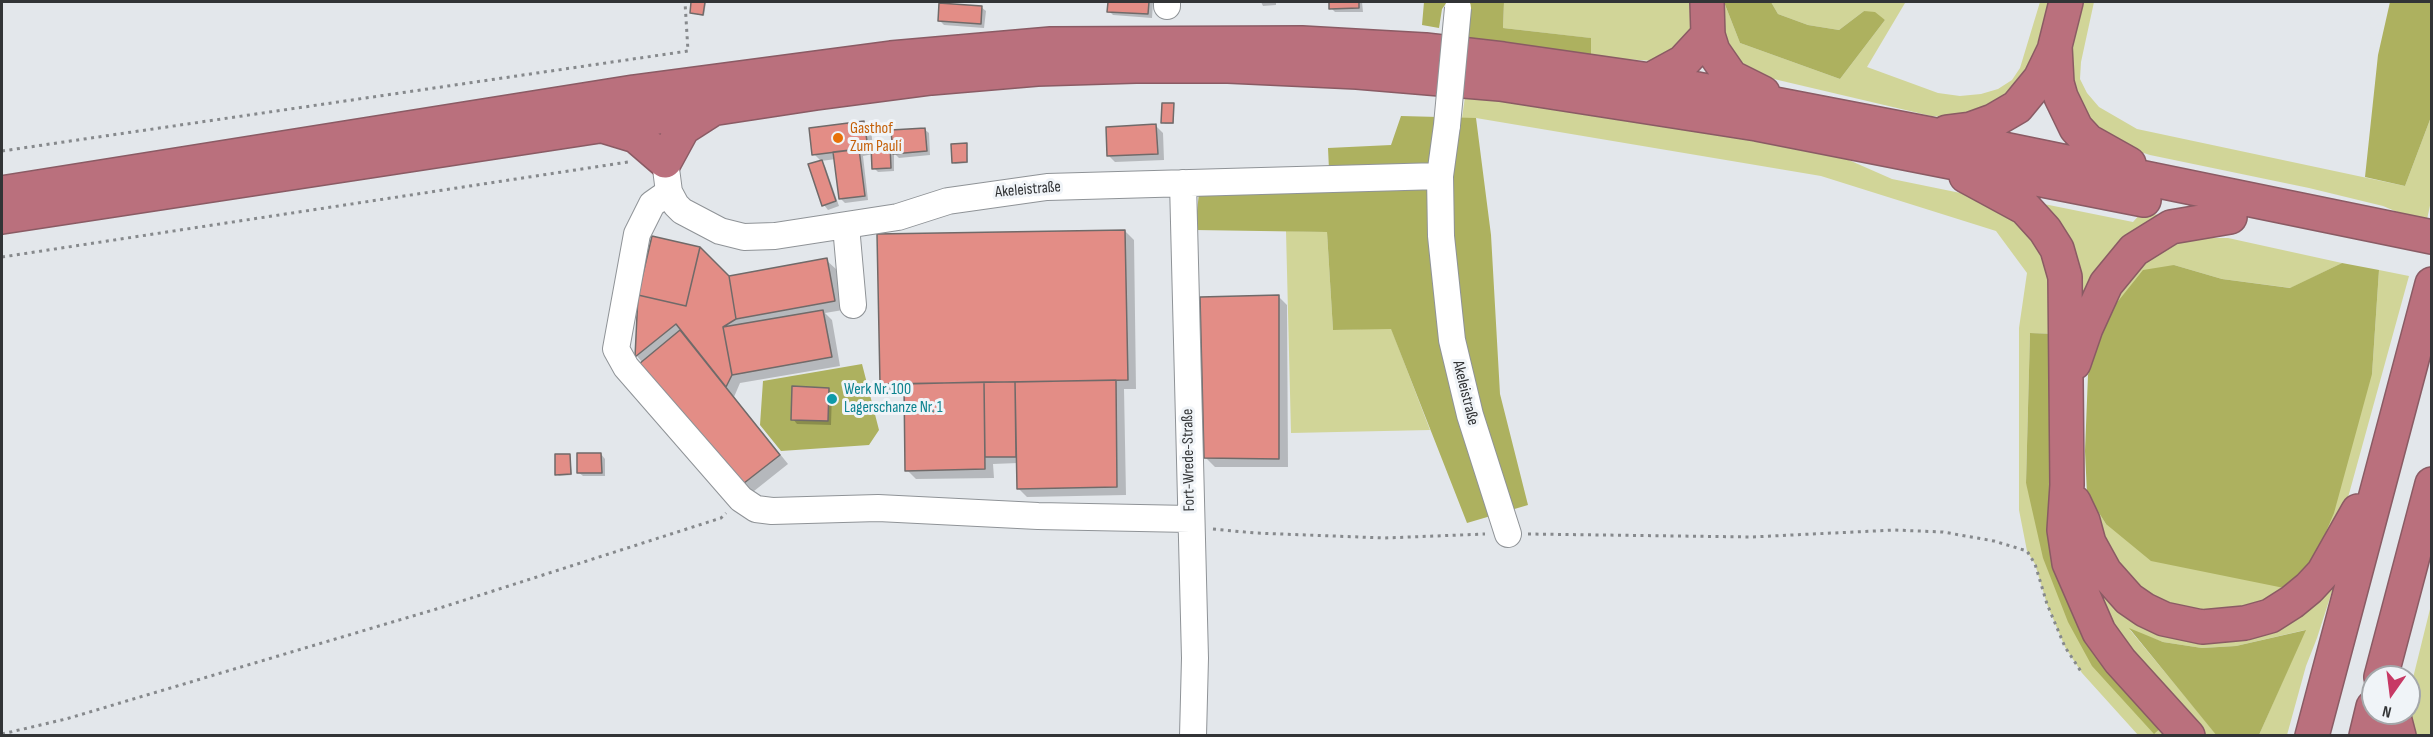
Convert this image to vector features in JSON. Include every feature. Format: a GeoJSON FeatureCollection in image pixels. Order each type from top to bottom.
{"type":"FeatureCollection","features":[{"type":"Feature","properties":{"kind":"highway"},"geometry":{"type":"LineString","coordinates":[[1707,2],[1708,35],[1713,51],[1731,77],[1801,108],[1931,146],[2230,217],[2432,258]]}},
{"type":"Feature","properties":{"kind":"highway"},"geometry":{"type":"LineString","coordinates":[[1931,146],[1993,121],[2017,107],[2040,79],[2055,46],[2066,2]]}},
{"type":"Feature","properties":{"kind":"highway"},"geometry":{"type":"LineString","coordinates":[[1650,80],[1683,63],[1708,35]]}},
{"type":"Feature","properties":{"kind":"highway"},"geometry":{"type":"LineString","coordinates":[[2,193],[634,92],[891,58],[1051,44],[1302,43],[1414,50],[1503,58],[1650,80],[1801,108]]}},
{"type":"Feature","properties":{"kind":"highway"},"geometry":{"type":"LineString","coordinates":[[2055,46],[2057,83],[2076,128],[2088,141],[2160,180]]}},
{"type":"Feature","properties":{"kind":"highway"},"geometry":{"type":"LineString","coordinates":[[2,217],[598,125],[931,78],[1037,69],[1228,66],[1392,74],[1500,84],[1758,124],[1931,146],[2160,180],[2432,237]]}},
{"type":"Feature","properties":{"kind":"highway"},"geometry":{"type":"LineString","coordinates":[[667,176],[683,128],[713,108]]}},
{"type":"Feature","properties":{"kind":"highway"},"geometry":{"type":"LineString","coordinates":[[598,125],[636,136],[667,176]]}},
{"type":"Feature","properties":{"kind":"highway"},"geometry":{"type":"LineString","coordinates":[[1931,146],[2025,208],[2045,230],[2057,249],[2065,278],[2067,485],[2064,530],[2069,563],[2099,632],[2120,661],[2188,735]]}},
{"type":"Feature","properties":{"kind":"highway"},"geometry":{"type":"LineString","coordinates":[[2067,387],[2086,328],[2106,284],[2134,250],[2171,227],[2230,217]]}},
{"type":"Feature","properties":{"kind":"highway"},"geometry":{"type":"LineString","coordinates":[[2319,735],[2425,327],[2432,284]]}},
{"type":"Feature","properties":{"kind":"highway"},"geometry":{"type":"LineString","coordinates":[[2312,735],[2381,470],[2425,327]]}},
{"type":"Feature","properties":{"kind":"highway"},"geometry":{"type":"LineString","coordinates":[[2067,485],[2083,521],[2089,543],[2105,572],[2129,599],[2164,619],[2202,627],[2246,623],[2270,616],[2309,588],[2323,573],[2381,470]]}},
{"type":"Feature","properties":{"kind":"highway"},"geometry":{"type":"LineString","coordinates":[[2385,665],[2432,484]]}},
{"type":"Feature","properties":{"kind":"street","name":"Akeleistraße"},"geometry":{"type":"LineString","coordinates":[[1459,5],[1440,176],[1444,267],[1452,340],[1470,415],[1508,534]]}},
{"type":"Feature","properties":{"kind":"street","name":"Akeleistraße"},"geometry":{"type":"LineString","coordinates":[[667,176],[675,205],[699,222],[720,231],[744,237],[775,236],[846,226],[898,217],[948,201],[1047,187],[1440,176]]}},
{"type":"Feature","properties":{"kind":"street"},"geometry":{"type":"LineString","coordinates":[[667,176],[637,234],[616,349],[626,367],[741,500],[756,509],[772,511],[878,508],[1190,523]]}},
{"type":"Feature","properties":{"kind":"street","name":"Fort-Wrede-Straße"},"geometry":{"type":"LineString","coordinates":[[1184,183],[1190,523],[1195,658],[1193,735]]}},
{"type":"Feature","properties":{"kind":"street"},"geometry":{"type":"LineString","coordinates":[[846,226],[853,305]]}},
{"type":"Feature","properties":{"kind":"path"},"geometry":{"type":"LineString","coordinates":[[2,151],[688,51],[685,2]]}},
{"type":"Feature","properties":{"kind":"path"},"geometry":{"type":"LineString","coordinates":[[2,257],[629,162]]}},
{"type":"Feature","properties":{"kind":"path"},"geometry":{"type":"LineString","coordinates":[[2,734],[66,719],[443,607],[721,518],[741,500]]}},
{"type":"Feature","properties":{"kind":"path"},"geometry":{"type":"LineString","coordinates":[[1190,523],[1255,533],[1385,538],[1508,534],[1751,537],[1895,530],[1943,532],[1994,541],[2027,551],[2035,564],[2047,604],[2065,647],[2082,673]]}},
{"type":"Feature","properties":{"kind":"green space"},"geometry":{"type":"Polygon","coordinates":[[[1424,2],[1447,2],[1442,9],[1439,28],[1422,25],[1424,2]]]}},
{"type":"Feature","properties":{"kind":"green space"},"geometry":{"type":"Polygon","coordinates":[[[1470,2],[1504,2],[1503,28],[1591,38],[1591,57],[1466,40],[1470,2]]]}},
{"type":"Feature","properties":{"kind":"green space"},"geometry":{"type":"Polygon","coordinates":[[[1504,2],[1694,2],[1691,42],[1655,61],[1591,57],[1590,38],[1503,28],[1504,2]]]}},
{"type":"Feature","properties":{"kind":"green space"},"geometry":{"type":"Polygon","coordinates":[[[1719,2],[1724,2],[1740,43],[1840,79],[1885,20],[1864,11],[1839,30],[1808,25],[1778,14],[1771,2],[1905,3],[1867,67],[1938,93],[1960,96],[1981,94],[1998,89],[2012,80],[2020,68],[2040,2],[2056,2],[2037,68],[2011,104],[1959,118],[1931,116],[1744,72],[1722,47],[1719,2]]]}},
{"type":"Feature","properties":{"kind":"green space"},"geometry":{"type":"Polygon","coordinates":[[[1724,2],[1771,2],[1778,14],[1808,25],[1839,30],[1864,11],[1875,12],[1885,20],[1840,79],[1740,43],[1724,2]]]}},
{"type":"Feature","properties":{"kind":"green space"},"geometry":{"type":"Polygon","coordinates":[[[2082,2],[2094,2],[2081,62],[2080,79],[2087,93],[2099,107],[2137,129],[2405,186],[2431,117],[2431,201],[2426,224],[2383,206],[2150,155],[2122,146],[2083,118],[2068,75],[2074,33],[2082,2]]]}},
{"type":"Feature","properties":{"kind":"green space"},"geometry":{"type":"Polygon","coordinates":[[[2390,2],[2431,2],[2431,117],[2405,186],[2365,177],[2378,55],[2390,2]]]}},
{"type":"Feature","properties":{"kind":"green space"},"geometry":{"type":"Polygon","coordinates":[[[1466,90],[1826,150],[1892,179],[1980,197],[2011,210],[2052,262],[2056,334],[2030,333],[2026,483],[2155,733],[2166,724],[2178,735],[2138,735],[2082,673],[2065,647],[2047,604],[2035,564],[2027,551],[2019,510],[2019,328],[2027,273],[1996,231],[1821,176],[1476,118],[1462,118],[1466,90]]]}},
{"type":"Feature","properties":{"kind":"green space"},"geometry":{"type":"Polygon","coordinates":[[[1401,116],[1476,118],[1491,235],[1500,394],[1528,505],[1467,523],[1391,329],[1333,330],[1327,232],[1195,230],[1199,193],[1330,191],[1328,148],[1391,145],[1401,116]]]}},
{"type":"Feature","properties":{"kind":"green space"},"geometry":{"type":"Polygon","coordinates":[[[2034,202],[2133,222],[2142,212],[2176,218],[2085,312],[2034,202]]]}},
{"type":"Feature","properties":{"kind":"green space"},"geometry":{"type":"Polygon","coordinates":[[[1286,231],[1327,232],[1333,330],[1391,328],[1430,430],[1291,433],[1286,231]]]}},
{"type":"Feature","properties":{"kind":"green space"},"geometry":{"type":"Polygon","coordinates":[[[2186,238],[2228,238],[2342,263],[2291,288],[2222,279],[2174,265],[2103,320],[2111,300],[2152,250],[2186,238]]]}},
{"type":"Feature","properties":{"kind":"green space"},"geometry":{"type":"Polygon","coordinates":[[[2342,263],[2379,270],[2372,374],[2334,513],[2315,558],[2284,588],[2151,561],[2106,524],[2087,494],[2085,451],[2088,375],[2103,320],[2143,270],[2174,265],[2222,279],[2290,288],[2342,263]]]}},
{"type":"Feature","properties":{"kind":"green space"},"geometry":{"type":"Polygon","coordinates":[[[2379,270],[2409,276],[2341,523],[2281,602],[2204,617],[2143,598],[2110,561],[2087,494],[2106,524],[2372,374],[2379,270]]]}},
{"type":"Feature","properties":{"kind":"green space"},"geometry":{"type":"Polygon","coordinates":[[[2030,333],[2056,334],[2053,519],[2166,724],[2154,734],[2092,666],[2068,622],[2043,558],[2026,483],[2030,333]]]}},
{"type":"Feature","properties":{"kind":"green space"},"geometry":{"type":"Polygon","coordinates":[[[862,364],[879,430],[869,445],[781,451],[760,425],[763,381],[862,364]]]}},
{"type":"Feature","properties":{"kind":"green space"},"geometry":{"type":"Polygon","coordinates":[[[2075,518],[2175,631],[2336,579],[2306,666],[2287,735],[2259,735],[2305,630],[2236,646],[2202,648],[2163,642],[2130,630],[2217,735],[2198,735],[2108,630],[2075,518]]]}},
{"type":"Feature","properties":{"kind":"green space"},"geometry":{"type":"Polygon","coordinates":[[[2431,605],[2431,735],[2412,735],[2411,725],[2421,725],[2421,665],[2416,665],[2431,605]]]}},
{"type":"Feature","properties":{"kind":"green space"},"geometry":{"type":"Polygon","coordinates":[[[2129,628],[2163,642],[2202,648],[2236,646],[2306,630],[2259,735],[2217,736],[2129,628]]]}},
{"type":"Feature","properties":{"kind":"building"},"geometry":{"type":"Polygon","coordinates":[[[691,2],[705,2],[703,15],[690,13],[691,2]]]}},
{"type":"Feature","properties":{"kind":"building"},"geometry":{"type":"Polygon","coordinates":[[[1108,2],[1149,2],[1148,14],[1107,12],[1108,2]]]}},
{"type":"Feature","properties":{"kind":"building"},"geometry":{"type":"Polygon","coordinates":[[[1329,2],[1359,2],[1359,8],[1329,9],[1329,2]]]}},
{"type":"Feature","properties":{"kind":"building"},"geometry":{"type":"Polygon","coordinates":[[[939,3],[982,6],[981,24],[938,21],[939,3]]]}},
{"type":"Feature","properties":{"kind":"building"},"geometry":{"type":"Polygon","coordinates":[[[1162,103],[1174,103],[1173,123],[1161,123],[1162,103]]]}},
{"type":"Feature","properties":{"kind":"building","name":"Gasthof Zum Pauli"},"geometry":{"type":"Polygon","coordinates":[[[864,121],[868,148],[812,155],[809,128],[864,121]]]}},
{"type":"Feature","properties":{"kind":"building"},"geometry":{"type":"Polygon","coordinates":[[[1156,124],[1158,154],[1107,156],[1106,127],[1156,124]]]}},
{"type":"Feature","properties":{"kind":"building"},"geometry":{"type":"Polygon","coordinates":[[[925,128],[927,151],[893,154],[891,130],[925,128]]]}},
{"type":"Feature","properties":{"kind":"building"},"geometry":{"type":"Polygon","coordinates":[[[967,143],[967,162],[952,163],[951,144],[967,143]]]}},
{"type":"Feature","properties":{"kind":"building"},"geometry":{"type":"Polygon","coordinates":[[[890,145],[891,168],[872,169],[871,146],[890,145]]]}},
{"type":"Feature","properties":{"kind":"building"},"geometry":{"type":"Polygon","coordinates":[[[859,149],[865,196],[839,199],[833,152],[859,149]]]}},
{"type":"Feature","properties":{"kind":"building"},"geometry":{"type":"Polygon","coordinates":[[[822,160],[836,201],[822,206],[808,164],[822,160]]]}},
{"type":"Feature","properties":{"kind":"building"},"geometry":{"type":"Polygon","coordinates":[[[1125,230],[1128,380],[880,384],[877,234],[1125,230]]]}},
{"type":"Feature","properties":{"kind":"building"},"geometry":{"type":"Polygon","coordinates":[[[652,236],[700,247],[686,306],[638,295],[652,236]]]}},
{"type":"Feature","properties":{"kind":"building"},"geometry":{"type":"Polygon","coordinates":[[[700,247],[729,276],[736,319],[723,327],[732,375],[726,387],[676,324],[635,357],[638,295],[686,306],[700,247]]]}},
{"type":"Feature","properties":{"kind":"building"},"geometry":{"type":"Polygon","coordinates":[[[827,258],[835,301],[736,319],[729,276],[827,258]]]}},
{"type":"Feature","properties":{"kind":"building"},"geometry":{"type":"Polygon","coordinates":[[[1279,295],[1279,459],[1204,458],[1200,297],[1279,295]]]}},
{"type":"Feature","properties":{"kind":"building"},"geometry":{"type":"Polygon","coordinates":[[[823,310],[832,357],[732,375],[723,327],[823,310]]]}},
{"type":"Feature","properties":{"kind":"building"},"geometry":{"type":"Polygon","coordinates":[[[680,330],[780,455],[739,487],[639,364],[680,330]]]}},
{"type":"Feature","properties":{"kind":"building"},"geometry":{"type":"Polygon","coordinates":[[[1116,380],[1117,487],[1017,489],[1015,382],[1116,380]]]}},
{"type":"Feature","properties":{"kind":"building"},"geometry":{"type":"Polygon","coordinates":[[[984,382],[985,469],[905,471],[904,384],[984,382]]]}},
{"type":"Feature","properties":{"kind":"building"},"geometry":{"type":"Polygon","coordinates":[[[984,382],[1015,382],[1016,457],[985,457],[984,382]]]}},
{"type":"Feature","properties":{"kind":"building"},"geometry":{"type":"Polygon","coordinates":[[[792,386],[829,388],[828,421],[791,420],[792,386]]]}},
{"type":"Feature","properties":{"kind":"building"},"geometry":{"type":"Polygon","coordinates":[[[577,453],[601,453],[602,473],[577,473],[577,453]]]}},
{"type":"Feature","properties":{"kind":"building"},"geometry":{"type":"Polygon","coordinates":[[[555,454],[570,454],[571,474],[555,475],[555,454]]]}},
{"type":"Feature","properties":{"kind":"place","name":"Gasthof Zum Pauli"},"geometry":{"type":"Point","coordinates":[838,138]}},
{"type":"Feature","properties":{"kind":"place","name":"Werk Nr. 100 Lagerschanze Nr. 1"},"geometry":{"type":"Point","coordinates":[832,399]}}]}
